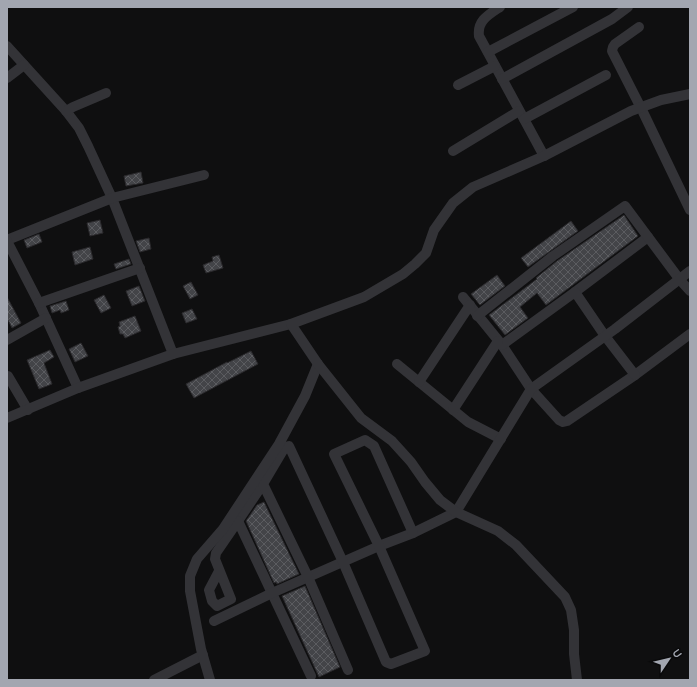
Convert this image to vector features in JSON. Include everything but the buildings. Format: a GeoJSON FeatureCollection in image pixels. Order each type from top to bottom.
{"type":"FeatureCollection","features":[{"type":"Feature","properties":{"kind":"street"},"geometry":{"type":"LineString","coordinates":[[500,7],[491,13],[481,23],[478,29],[479,36],[544,156]]}},
{"type":"Feature","properties":{"kind":"street"},"geometry":{"type":"LineString","coordinates":[[488,52],[573,7]]}},
{"type":"Feature","properties":{"kind":"street"},"geometry":{"type":"LineString","coordinates":[[502,79],[612,19],[628,7]]}},
{"type":"Feature","properties":{"kind":"street"},"geometry":{"type":"LineString","coordinates":[[640,27],[615,44],[612,51],[690,210]]}},
{"type":"Feature","properties":{"kind":"street"},"geometry":{"type":"LineString","coordinates":[[7,46],[66,111],[79,128],[112,198],[173,354]]}},
{"type":"Feature","properties":{"kind":"street"},"geometry":{"type":"LineString","coordinates":[[7,78],[24,65]]}},
{"type":"Feature","properties":{"kind":"street"},"geometry":{"type":"LineString","coordinates":[[458,85],[495,66]]}},
{"type":"Feature","properties":{"kind":"street"},"geometry":{"type":"LineString","coordinates":[[453,151],[522,115],[606,75]]}},
{"type":"Feature","properties":{"kind":"street"},"geometry":{"type":"LineString","coordinates":[[66,111],[106,92]]}},
{"type":"Feature","properties":{"kind":"street"},"geometry":{"type":"LineString","coordinates":[[7,418],[78,388],[173,354],[291,324],[364,297],[403,274],[426,253],[434,230],[453,203],[473,187],[544,156],[631,111],[642,110],[661,100],[690,99]]}},
{"type":"Feature","properties":{"kind":"street"},"geometry":{"type":"LineString","coordinates":[[78,388],[39,303],[7,240],[112,198],[204,175]]}},
{"type":"Feature","properties":{"kind":"street"},"geometry":{"type":"LineString","coordinates":[[477,316],[553,256],[625,206],[680,280],[690,291]]}},
{"type":"Feature","properties":{"kind":"street"},"geometry":{"type":"LineString","coordinates":[[453,410],[500,343],[576,292],[648,237]]}},
{"type":"Feature","properties":{"kind":"street"},"geometry":{"type":"LineString","coordinates":[[39,303],[140,268]]}},
{"type":"Feature","properties":{"kind":"street"},"geometry":{"type":"LineString","coordinates":[[214,621],[272,593],[379,546],[413,533],[456,512],[531,389],[605,336],[690,271]]}},
{"type":"Feature","properties":{"kind":"street"},"geometry":{"type":"LineString","coordinates":[[576,292],[605,336],[635,375]]}},
{"type":"Feature","properties":{"kind":"street"},"geometry":{"type":"LineString","coordinates":[[463,297],[500,343],[531,389],[559,420],[563,422],[567,421],[635,375],[690,334]]}},
{"type":"Feature","properties":{"kind":"street"},"geometry":{"type":"LineString","coordinates":[[419,382],[470,305]]}},
{"type":"Feature","properties":{"kind":"street"},"geometry":{"type":"LineString","coordinates":[[7,340],[46,318]]}},
{"type":"Feature","properties":{"kind":"street"},"geometry":{"type":"LineString","coordinates":[[291,324],[318,364],[361,418],[392,442],[411,462],[440,500],[456,512],[498,532],[516,545],[565,597],[571,610],[574,630],[574,654],[577,680]]}},
{"type":"Feature","properties":{"kind":"street"},"geometry":{"type":"LineString","coordinates":[[210,680],[203,655],[190,591],[190,576],[198,559],[223,529],[279,444],[305,396],[318,364]]}},
{"type":"Feature","properties":{"kind":"street"},"geometry":{"type":"LineString","coordinates":[[397,364],[468,422],[501,439]]}},
{"type":"Feature","properties":{"kind":"street"},"geometry":{"type":"LineString","coordinates":[[8,376],[28,410]]}},
{"type":"Feature","properties":{"kind":"street"},"geometry":{"type":"LineString","coordinates":[[218,571],[215,559],[216,553],[263,484],[282,452],[289,446],[343,562],[386,662],[391,664],[424,651],[379,546],[334,454],[365,440],[374,446],[413,533]]}},
{"type":"Feature","properties":{"kind":"street"},"geometry":{"type":"LineString","coordinates":[[263,484],[308,577],[348,670]]}},
{"type":"Feature","properties":{"kind":"street"},"geometry":{"type":"LineString","coordinates":[[238,521],[311,676]]}},
{"type":"Feature","properties":{"kind":"street"},"geometry":{"type":"LineString","coordinates":[[154,680],[203,655]]}}]}
